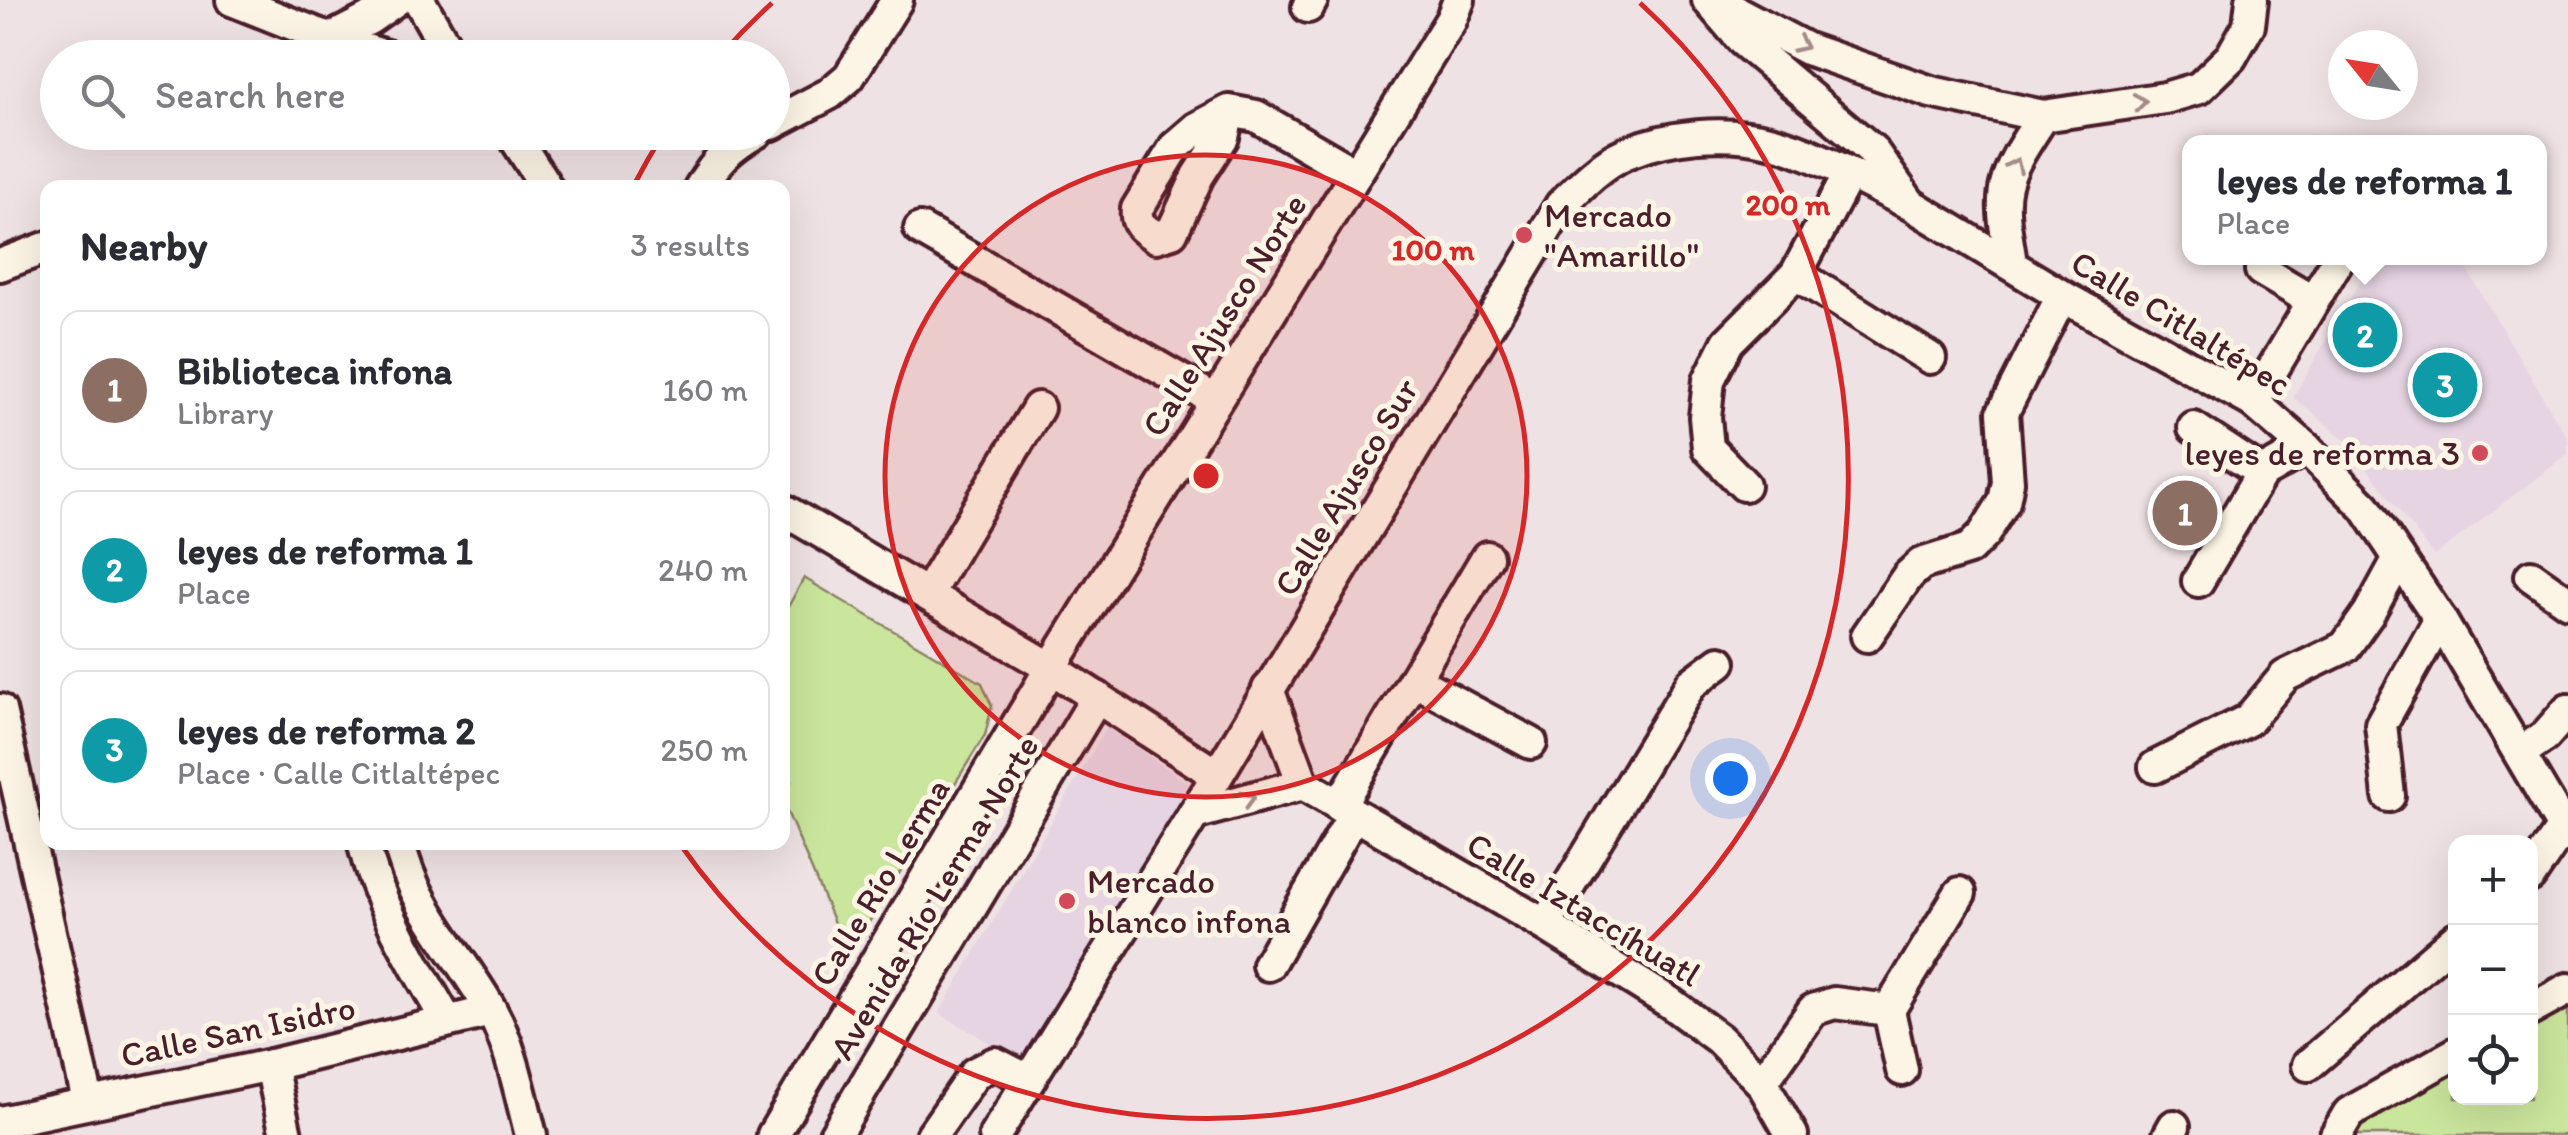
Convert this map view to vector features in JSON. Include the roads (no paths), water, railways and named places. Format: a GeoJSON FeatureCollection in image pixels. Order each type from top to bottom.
{"type":"FeatureCollection","features":[{"type":"Feature","properties":{"kind":"street"},"geometry":{"type":"LineString","coordinates":[[232,0],[333,40]]}},
{"type":"Feature","properties":{"kind":"street"},"geometry":{"type":"LineString","coordinates":[[330,39],[369,20],[396,0]]}},
{"type":"Feature","properties":{"kind":"street"},"geometry":{"type":"LineString","coordinates":[[420,0],[442,40]]}},
{"type":"Feature","properties":{"kind":"street"},"geometry":{"type":"LineString","coordinates":[[790,114],[828,94],[849,77],[897,0]]}},
{"type":"Feature","properties":{"kind":"street","name":"Calle Ajusco Norte"},"geometry":{"type":"LineString","coordinates":[[1051,668],[1451,20],[1459,0]]}},
{"type":"Feature","properties":{"kind":"street"},"geometry":{"type":"LineString","coordinates":[[1711,0],[1807,49],[1931,92],[2043,116],[2166,98],[2199,88],[2231,57],[2249,25],[2252,0]]}},
{"type":"Feature","properties":{"kind":"street","name":"Calle Citlaltépec"},"geometry":{"type":"LineString","coordinates":[[1711,0],[1743,41],[1872,150],[1910,204],[2062,296],[2253,402],[2306,448],[2366,508],[2440,619],[2566,831]]}},
{"type":"Feature","properties":{"kind":"street"},"geometry":{"type":"LineString","coordinates":[[1230,111],[1256,116],[1356,174]]}},
{"type":"Feature","properties":{"kind":"street"},"geometry":{"type":"LineString","coordinates":[[2012,264],[2005,220],[2005,186],[2043,116]]}},
{"type":"Feature","properties":{"kind":"street","name":"Calle Ajusco Sur"},"geometry":{"type":"LineString","coordinates":[[995,1135],[1194,814],[1561,205],[1592,175],[1624,154],[1668,141],[1720,134],[1771,141],[1910,204]]}},
{"type":"Feature","properties":{"kind":"street"},"geometry":{"type":"LineString","coordinates":[[523,150],[542,180]]}},
{"type":"Feature","properties":{"kind":"street"},"geometry":{"type":"LineString","coordinates":[[705,180],[727,150]]}},
{"type":"Feature","properties":{"kind":"street"},"geometry":{"type":"LineString","coordinates":[[1744,485],[1708,448],[1705,417],[1709,380],[1728,342],[1796,274],[1849,174]]}},
{"type":"Feature","properties":{"kind":"street"},"geometry":{"type":"LineString","coordinates":[[1975,242],[2005,220]]}},
{"type":"Feature","properties":{"kind":"street"},"geometry":{"type":"LineString","coordinates":[[920,229],[1214,400]]}},
{"type":"Feature","properties":{"kind":"street"},"geometry":{"type":"LineString","coordinates":[[0,265],[40,250]]}},
{"type":"Feature","properties":{"kind":"street"},"geometry":{"type":"LineString","coordinates":[[2253,402],[2335,265]]}},
{"type":"Feature","properties":{"kind":"street"},"geometry":{"type":"LineString","coordinates":[[2261,270],[2313,301]]}},
{"type":"Feature","properties":{"kind":"street"},"geometry":{"type":"LineString","coordinates":[[1796,274],[1930,358]]}},
{"type":"Feature","properties":{"kind":"street"},"geometry":{"type":"LineString","coordinates":[[1868,636],[1908,576],[1921,564],[1969,549],[1984,534],[2004,502],[2008,482],[2003,412],[2062,296]]}},
{"type":"Feature","properties":{"kind":"street"},"geometry":{"type":"LineString","coordinates":[[928,594],[1038,408]]}},
{"type":"Feature","properties":{"kind":"street"},"geometry":{"type":"LineString","coordinates":[[2194,428],[2262,473]]}},
{"type":"Feature","properties":{"kind":"street"},"geometry":{"type":"LineString","coordinates":[[2198,581],[2262,473],[2306,448]]}},
{"type":"Feature","properties":{"kind":"street"},"geometry":{"type":"LineString","coordinates":[[790,514],[1051,668],[1217,775]]}},
{"type":"Feature","properties":{"kind":"street"},"geometry":{"type":"LineString","coordinates":[[1268,965],[1414,680],[1487,556]]}},
{"type":"Feature","properties":{"kind":"street"},"geometry":{"type":"LineString","coordinates":[[2155,767],[2248,720],[2285,676],[2345,647],[2370,613],[2399,558]]}},
{"type":"Feature","properties":{"kind":"street"},"geometry":{"type":"LineString","coordinates":[[2531,576],[2568,602]]}},
{"type":"Feature","properties":{"kind":"street"},"geometry":{"type":"LineString","coordinates":[[2389,796],[2380,724],[2440,619]]}},
{"type":"Feature","properties":{"kind":"street"},"geometry":{"type":"LineString","coordinates":[[1545,925],[1691,684],[1720,662]]}},
{"type":"Feature","properties":{"kind":"street","name":"Calle Río Lerma"},"geometry":{"type":"LineString","coordinates":[[773,1135],[1051,668]]}},
{"type":"Feature","properties":{"kind":"street"},"geometry":{"type":"LineString","coordinates":[[1414,680],[1531,743]]}},
{"type":"Feature","properties":{"kind":"street"},"geometry":{"type":"LineString","coordinates":[[1194,814],[1303,784],[1268,689]]}},
{"type":"Feature","properties":{"kind":"street","name":"Avenida Río Lerma Norte"},"geometry":{"type":"LineString","coordinates":[[835,1135],[1097,698]]}},
{"type":"Feature","properties":{"kind":"street"},"geometry":{"type":"LineString","coordinates":[[0,710],[88,1102]]}},
{"type":"Feature","properties":{"kind":"street"},"geometry":{"type":"LineString","coordinates":[[2520,753],[2545,736],[2568,710]]}},
{"type":"Feature","properties":{"kind":"street","name":"Calle Iztaccíhuatl"},"geometry":{"type":"LineString","coordinates":[[1303,784],[1545,925],[1682,1011],[1720,1039],[1762,1083],[1791,1134]]}},
{"type":"Feature","properties":{"kind":"street"},"geometry":{"type":"LineString","coordinates":[[2538,866],[2566,831]]}},
{"type":"Feature","properties":{"kind":"street"},"geometry":{"type":"LineString","coordinates":[[365,850],[371,876],[393,926],[448,1021]]}},
{"type":"Feature","properties":{"kind":"street"},"geometry":{"type":"LineString","coordinates":[[401,850],[416,898],[491,1010],[506,1042],[531,1135]]}},
{"type":"Feature","properties":{"kind":"street"},"geometry":{"type":"LineString","coordinates":[[1902,1070],[1888,1010],[1960,893]]}},
{"type":"Feature","properties":{"kind":"street"},"geometry":{"type":"LineString","coordinates":[[2308,1065],[2448,945]]}},
{"type":"Feature","properties":{"kind":"street"},"geometry":{"type":"LineString","coordinates":[[2538,1006],[2568,989]]}},
{"type":"Feature","properties":{"kind":"street"},"geometry":{"type":"LineString","coordinates":[[1762,1083],[1812,1010],[1834,1002],[1888,1010]]}},
{"type":"Feature","properties":{"kind":"street","name":"Calle San Isidro"},"geometry":{"type":"LineString","coordinates":[[0,1122],[271,1065],[491,1010]]}},
{"type":"Feature","properties":{"kind":"street"},"geometry":{"type":"LineString","coordinates":[[2336,1135],[2349,1114],[2448,1058]]}},
{"type":"Feature","properties":{"kind":"street"},"geometry":{"type":"LineString","coordinates":[[932,1135],[974,1072],[995,1063],[1028,1080]]}},
{"type":"Feature","properties":{"kind":"street"},"geometry":{"type":"LineString","coordinates":[[271,1065],[286,1135]]}},
{"type":"Feature","properties":{"kind":"place","name":"Mercado \"Amarillo\""},"geometry":{"type":"Point","coordinates":[1524,235]}},
{"type":"Feature","properties":{"kind":"place","name":"leyes de reforma 1"},"geometry":{"type":"Point","coordinates":[2365,335]}},
{"type":"Feature","properties":{"kind":"place","name":"leyes de reforma 2"},"geometry":{"type":"Point","coordinates":[2445,385]}},
{"type":"Feature","properties":{"kind":"place","name":"leyes de reforma 3"},"geometry":{"type":"Point","coordinates":[2480,453]}},
{"type":"Feature","properties":{"kind":"place","name":"Biblioteca infona"},"geometry":{"type":"Point","coordinates":[2185,513]}},
{"type":"Feature","properties":{"kind":"place","name":"Mercado blanco infona"},"geometry":{"type":"Point","coordinates":[1067,901]}}]}
